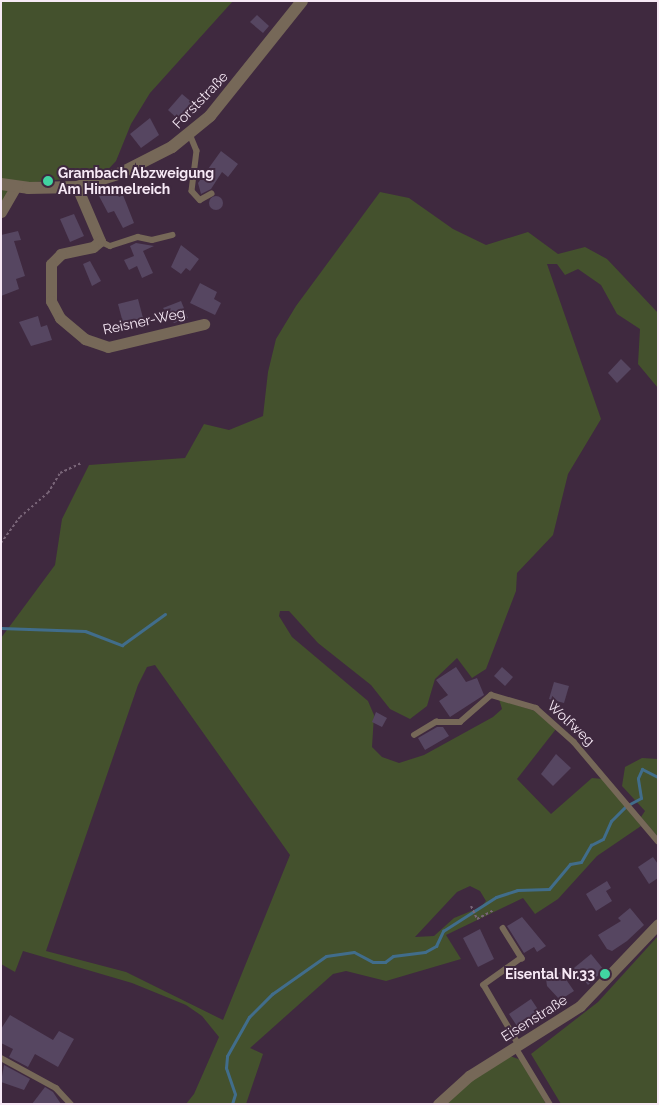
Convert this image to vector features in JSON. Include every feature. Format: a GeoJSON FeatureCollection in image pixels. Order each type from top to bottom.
{"type":"FeatureCollection","features":[{"type":"Feature","properties":{"kind":"street","name":"Forststraße"},"geometry":{"type":"LineString","coordinates":[[1,184],[15,188],[77,188],[155,157],[190,134],[222,102],[302,1]]}},
{"type":"Feature","properties":{"kind":"street"},"geometry":{"type":"LineString","coordinates":[[1,212],[15,188]]}},
{"type":"Feature","properties":{"kind":"street"},"geometry":{"type":"LineString","coordinates":[[77,188],[100,241]]}},
{"type":"Feature","properties":{"kind":"street","name":"Reisner-Weg"},"geometry":{"type":"LineString","coordinates":[[100,241],[93,247],[61,254],[51,264],[54,311],[85,339],[108,347],[204,324]]}},
{"type":"Feature","properties":{"kind":"street","name":"Eisenstraße"},"geometry":{"type":"LineString","coordinates":[[438,1104],[469,1076],[518,1047],[580,1006],[658,924]]}},
{"type":"Feature","properties":{"kind":"lane"},"geometry":{"type":"LineString","coordinates":[[190,134],[197,150],[192,191],[204,201],[211,194]]}},
{"type":"Feature","properties":{"kind":"lane"},"geometry":{"type":"LineString","coordinates":[[100,241],[110,246],[138,237],[152,240],[172,235]]}},
{"type":"Feature","properties":{"kind":"lane","name":"Wolfweg"},"geometry":{"type":"LineString","coordinates":[[414,735],[436,722],[460,722],[491,695],[527,704],[548,716],[568,736],[638,815],[658,841]]}},
{"type":"Feature","properties":{"kind":"lane"},"geometry":{"type":"LineString","coordinates":[[502,928],[522,958],[484,985],[550,1104]]}},
{"type":"Feature","properties":{"kind":"lane"},"geometry":{"type":"LineString","coordinates":[[1,1058],[56,1088],[71,1104]]}},
{"type":"Feature","properties":{"kind":"path"},"geometry":{"type":"LineString","coordinates":[[1,543],[20,517],[48,493],[60,472],[81,463]]}},
{"type":"Feature","properties":{"kind":"path"},"geometry":{"type":"LineString","coordinates":[[471,906],[476,916],[494,910]]}},
{"type":"Feature","properties":{"kind":"green space"},"geometry":{"type":"Polygon","coordinates":[[[1,1],[233,1],[150,93],[131,124],[116,161],[103,175],[36,182],[1,203],[1,1]]]}},
{"type":"Feature","properties":{"kind":"green space"},"geometry":{"type":"Polygon","coordinates":[[[380,192],[409,198],[453,229],[486,245],[528,232],[558,254],[585,247],[607,259],[658,313],[658,388],[638,364],[640,329],[617,314],[601,285],[578,269],[565,275],[557,264],[547,264],[601,419],[568,474],[553,535],[517,573],[516,591],[486,669],[472,678],[457,658],[435,679],[427,706],[410,719],[390,709],[371,685],[318,643],[289,611],[280,611],[279,616],[292,637],[368,701],[374,715],[372,747],[382,757],[399,763],[424,755],[493,717],[502,709],[499,699],[535,711],[556,729],[517,779],[551,814],[592,778],[603,779],[641,826],[597,856],[558,899],[535,914],[523,898],[446,935],[461,959],[386,981],[346,971],[333,974],[250,1048],[263,1054],[246,1104],[186,1104],[194,1094],[219,1037],[202,1016],[186,1005],[132,983],[23,951],[15,972],[1,964],[1,638],[55,565],[62,519],[89,465],[185,458],[204,424],[229,430],[263,416],[268,372],[276,339],[296,306],[380,192]],[[155,665],[147,667],[138,685],[46,951],[126,972],[223,1020],[290,855],[155,665]],[[470,886],[457,892],[415,937],[434,936],[454,918],[481,907],[486,901],[480,891],[470,886]]]}},
{"type":"Feature","properties":{"kind":"green space"},"geometry":{"type":"Polygon","coordinates":[[[642,758],[658,759],[658,837],[641,817],[645,811],[622,786],[625,767],[642,758]]]}},
{"type":"Feature","properties":{"kind":"green space"},"geometry":{"type":"Polygon","coordinates":[[[658,936],[658,1104],[561,1104],[531,1054],[598,1002],[658,936]]]}},
{"type":"Feature","properties":{"kind":"green space"},"geometry":{"type":"Polygon","coordinates":[[[510,1056],[521,1060],[546,1104],[443,1104],[462,1086],[510,1056]]]}},
{"type":"Feature","properties":{"kind":"building"},"geometry":{"type":"Polygon","coordinates":[[[257,15],[269,26],[263,33],[250,22],[257,15]]]}},
{"type":"Feature","properties":{"kind":"building"},"geometry":{"type":"Polygon","coordinates":[[[182,94],[195,105],[180,121],[168,110],[182,94]]]}},
{"type":"Feature","properties":{"kind":"building"},"geometry":{"type":"Polygon","coordinates":[[[150,118],[159,135],[141,148],[130,134],[150,118]]]}},
{"type":"Feature","properties":{"kind":"building"},"geometry":{"type":"Polygon","coordinates":[[[221,151],[238,164],[228,177],[222,172],[211,189],[201,194],[198,183],[221,151]]]}},
{"type":"Feature","properties":{"kind":"building"},"geometry":{"type":"Polygon","coordinates":[[[115,190],[119,197],[123,195],[134,223],[123,228],[114,211],[108,213],[99,196],[115,190]]]}},
{"type":"Feature","properties":{"kind":"building"},"geometry":{"type":"Polygon","coordinates":[[[213,196],[219,196],[223,203],[219,210],[213,210],[209,206],[209,200],[213,196]]]}},
{"type":"Feature","properties":{"kind":"building"},"geometry":{"type":"Polygon","coordinates":[[[74,214],[84,236],[70,242],[60,219],[74,214]]]}},
{"type":"Feature","properties":{"kind":"building"},"geometry":{"type":"Polygon","coordinates":[[[18,231],[21,240],[14,241],[25,276],[16,279],[19,289],[1,296],[1,235],[18,231]]]}},
{"type":"Feature","properties":{"kind":"building"},"geometry":{"type":"Polygon","coordinates":[[[136,243],[154,246],[143,251],[153,273],[142,278],[137,266],[129,270],[124,260],[134,256],[130,246],[136,243]]]}},
{"type":"Feature","properties":{"kind":"building"},"geometry":{"type":"Polygon","coordinates":[[[181,245],[199,259],[190,271],[186,268],[181,274],[171,267],[181,245]]]}},
{"type":"Feature","properties":{"kind":"building"},"geometry":{"type":"Polygon","coordinates":[[[90,261],[101,281],[92,286],[83,264],[90,261]]]}},
{"type":"Feature","properties":{"kind":"building"},"geometry":{"type":"Polygon","coordinates":[[[200,283],[217,292],[214,299],[221,303],[215,315],[190,303],[200,283]]]}},
{"type":"Feature","properties":{"kind":"building"},"geometry":{"type":"Polygon","coordinates":[[[138,299],[143,318],[123,323],[118,304],[138,299]]]}},
{"type":"Feature","properties":{"kind":"building"},"geometry":{"type":"Polygon","coordinates":[[[181,301],[188,318],[174,323],[163,308],[181,301]]]}},
{"type":"Feature","properties":{"kind":"building"},"geometry":{"type":"Polygon","coordinates":[[[38,316],[41,327],[47,325],[52,340],[31,346],[19,322],[38,316]]]}},
{"type":"Feature","properties":{"kind":"building"},"geometry":{"type":"Polygon","coordinates":[[[621,359],[631,369],[617,383],[608,373],[621,359]]]}},
{"type":"Feature","properties":{"kind":"building"},"geometry":{"type":"Polygon","coordinates":[[[456,667],[466,682],[477,678],[484,695],[450,717],[439,701],[448,695],[436,680],[456,667]]]}},
{"type":"Feature","properties":{"kind":"building"},"geometry":{"type":"Polygon","coordinates":[[[502,667],[513,677],[505,686],[494,676],[502,667]]]}},
{"type":"Feature","properties":{"kind":"building"},"geometry":{"type":"Polygon","coordinates":[[[554,682],[569,686],[564,703],[549,699],[554,682]]]}},
{"type":"Feature","properties":{"kind":"building"},"geometry":{"type":"Polygon","coordinates":[[[376,712],[387,718],[382,727],[372,722],[376,712]]]}},
{"type":"Feature","properties":{"kind":"building"},"geometry":{"type":"Polygon","coordinates":[[[437,727],[443,727],[449,736],[425,750],[418,738],[437,727]]]}},
{"type":"Feature","properties":{"kind":"building"},"geometry":{"type":"Polygon","coordinates":[[[556,754],[571,768],[553,786],[541,774],[556,754]]]}},
{"type":"Feature","properties":{"kind":"building"},"geometry":{"type":"Polygon","coordinates":[[[653,857],[658,864],[658,878],[649,884],[638,867],[653,857]]]}},
{"type":"Feature","properties":{"kind":"building"},"geometry":{"type":"Polygon","coordinates":[[[607,881],[611,888],[606,891],[612,901],[596,911],[586,894],[607,881]]]}},
{"type":"Feature","properties":{"kind":"building"},"geometry":{"type":"Polygon","coordinates":[[[630,908],[644,925],[627,941],[612,951],[607,949],[598,935],[621,921],[618,918],[630,908]]]}},
{"type":"Feature","properties":{"kind":"building"},"geometry":{"type":"Polygon","coordinates":[[[522,917],[546,946],[537,952],[534,947],[524,953],[507,926],[522,917]]]}},
{"type":"Feature","properties":{"kind":"building"},"geometry":{"type":"Polygon","coordinates":[[[480,929],[494,959],[478,967],[463,938],[480,929]]]}},
{"type":"Feature","properties":{"kind":"building"},"geometry":{"type":"Polygon","coordinates":[[[591,954],[604,970],[588,985],[574,968],[591,954]]]}},
{"type":"Feature","properties":{"kind":"building"},"geometry":{"type":"Polygon","coordinates":[[[561,972],[574,991],[560,1000],[547,986],[546,979],[561,972]]]}},
{"type":"Feature","properties":{"kind":"building"},"geometry":{"type":"Polygon","coordinates":[[[531,999],[543,1017],[519,1029],[509,1014],[531,999]]]}},
{"type":"Feature","properties":{"kind":"building"},"geometry":{"type":"Polygon","coordinates":[[[10,1015],[53,1040],[59,1031],[74,1039],[58,1067],[35,1054],[28,1067],[9,1057],[13,1049],[1,1043],[1,1029],[10,1015]]]}},
{"type":"Feature","properties":{"kind":"building"},"geometry":{"type":"Polygon","coordinates":[[[4,1065],[30,1079],[24,1090],[1,1082],[4,1065]]]}},
{"type":"Feature","properties":{"kind":"building"},"geometry":{"type":"Polygon","coordinates":[[[45,1087],[53,1092],[61,1104],[32,1104],[45,1087]]]}},
{"type":"Feature","properties":{"kind":"waterway"},"geometry":{"type":"LineString","coordinates":[[1,628],[85,631],[122,645],[165,614]]}},
{"type":"Feature","properties":{"kind":"waterway"},"geometry":{"type":"LineString","coordinates":[[232,1104],[235,1094],[226,1068],[227,1056],[249,1017],[272,994],[326,956],[354,952],[373,962],[385,962],[393,956],[425,952],[436,946],[443,931],[496,897],[517,890],[549,889],[570,864],[581,862],[591,845],[603,839],[611,821],[626,806],[641,798],[638,778],[642,769],[658,777]]}},
{"type":"Feature","properties":{"kind":"place","name":"Grambach Abzweigung Am Himmelreich"},"geometry":{"type":"Point","coordinates":[48,181]}},
{"type":"Feature","properties":{"kind":"place","name":"Eisental Nr.33"},"geometry":{"type":"Point","coordinates":[605,974]}}]}
